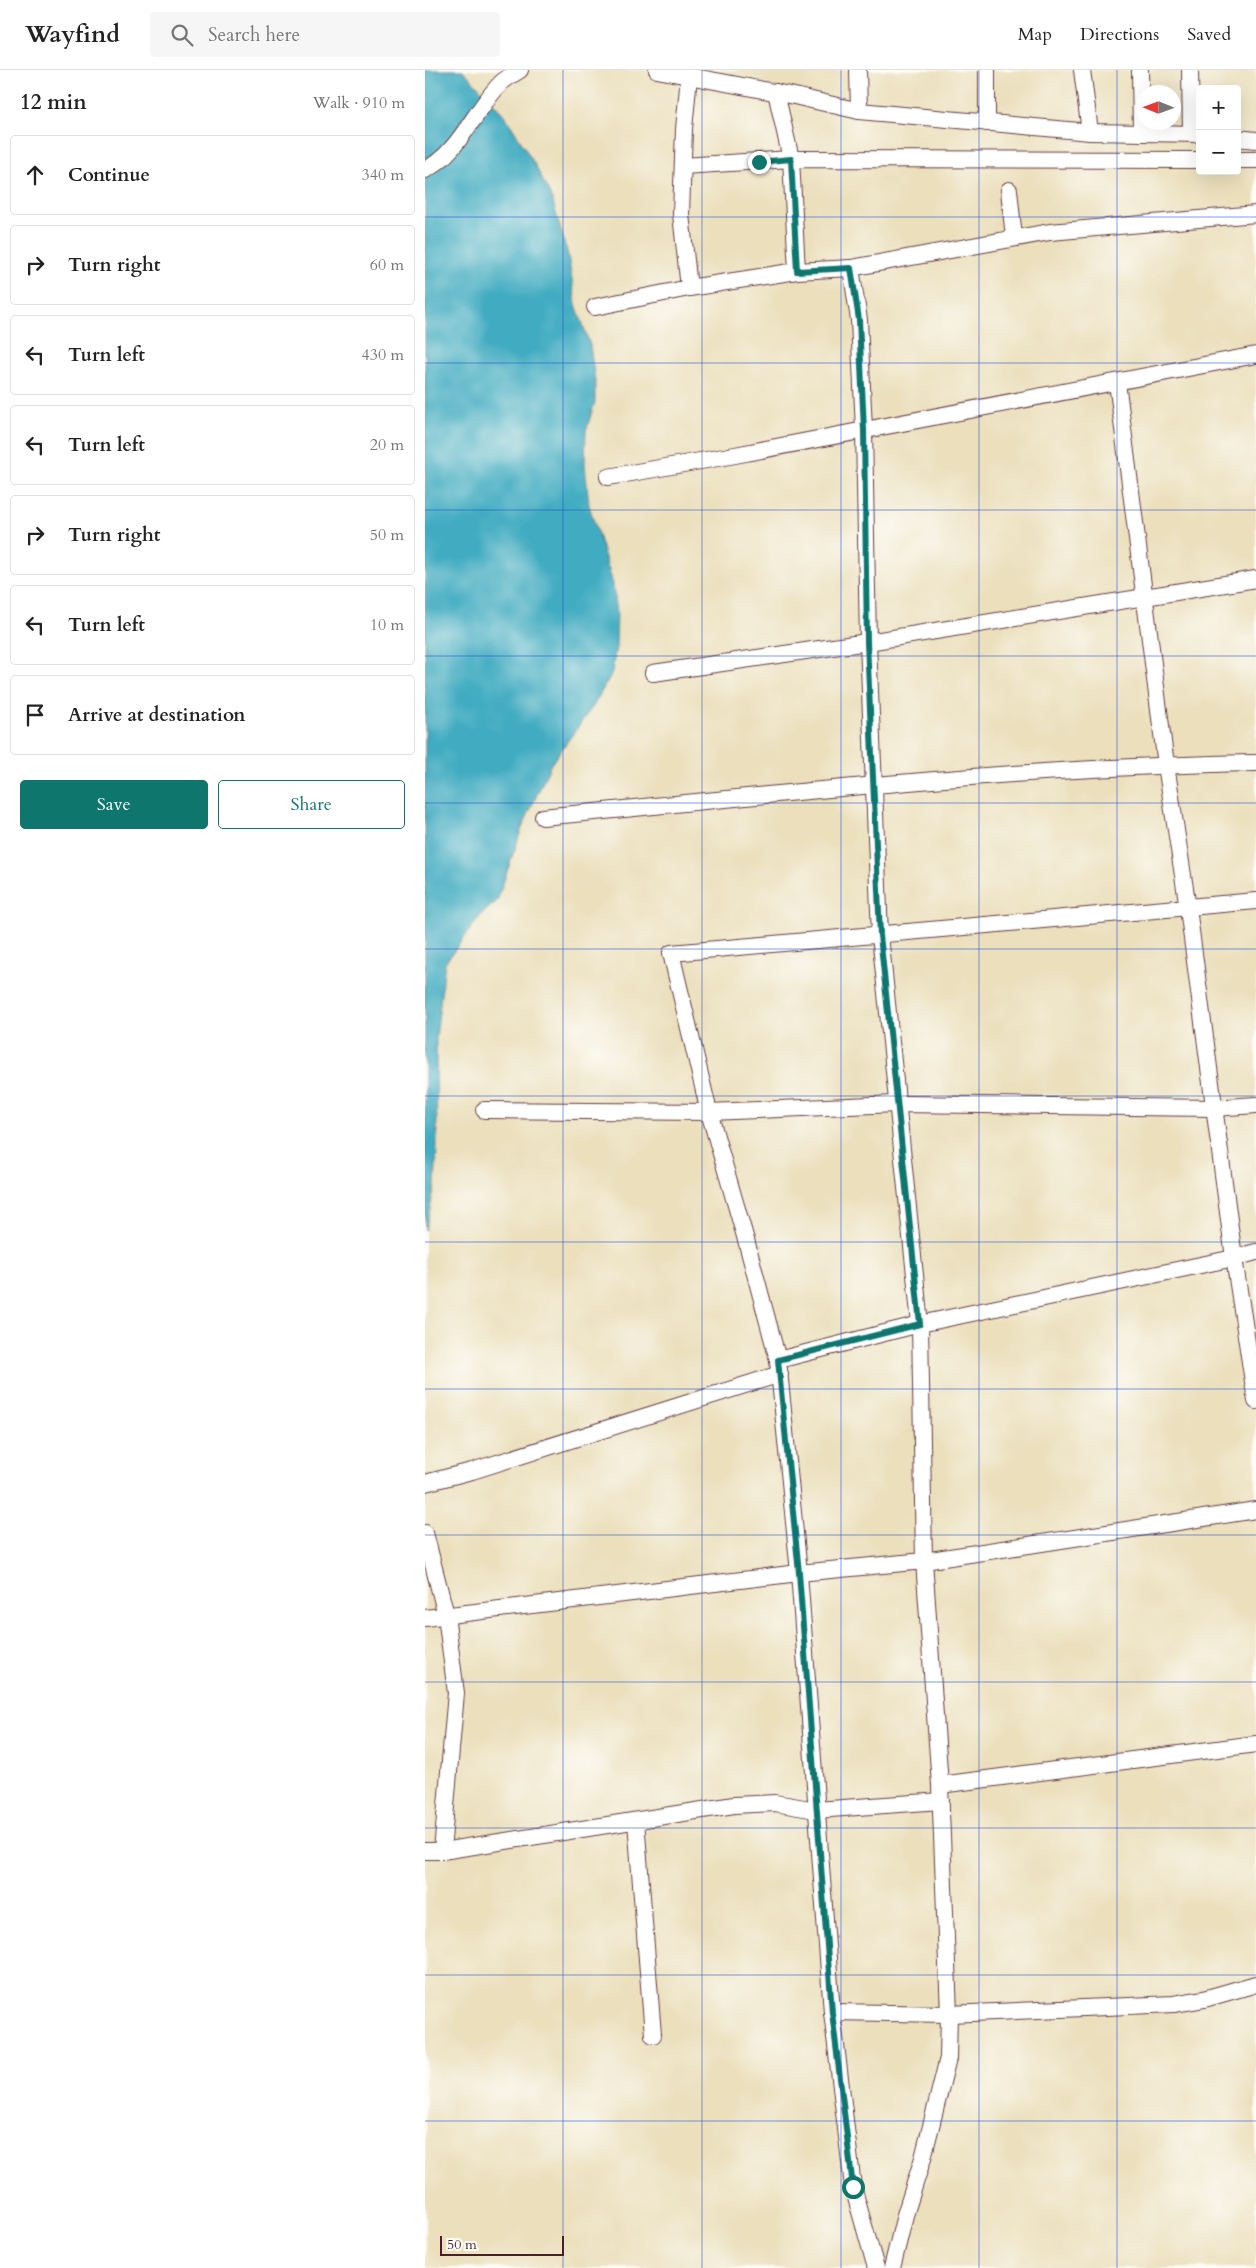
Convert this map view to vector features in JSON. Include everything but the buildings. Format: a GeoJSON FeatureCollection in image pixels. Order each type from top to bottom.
{"type":"FeatureCollection","features":[{"type":"Feature","properties":{"kind":"street"},"geometry":{"type":"LineString","coordinates":[[425,170],[434,166],[467,130],[501,82],[520,70]]}},
{"type":"Feature","properties":{"kind":"street"},"geometry":{"type":"LineString","coordinates":[[657,70],[776,92],[859,111],[1090,132],[1195,134],[1190,70]]}},
{"type":"Feature","properties":{"kind":"street"},"geometry":{"type":"LineString","coordinates":[[858,70],[859,111]]}},
{"type":"Feature","properties":{"kind":"street"},"geometry":{"type":"LineString","coordinates":[[987,70],[987,123]]}},
{"type":"Feature","properties":{"kind":"street"},"geometry":{"type":"LineString","coordinates":[[1082,70],[1090,132]]}},
{"type":"Feature","properties":{"kind":"street"},"geometry":{"type":"LineString","coordinates":[[1141,70],[1141,133]]}},
{"type":"Feature","properties":{"kind":"street"},"geometry":{"type":"LineString","coordinates":[[689,76],[683,129],[681,214],[689,288]]}},
{"type":"Feature","properties":{"kind":"street"},"geometry":{"type":"LineString","coordinates":[[776,92],[791,159],[797,271]]}},
{"type":"Feature","properties":{"kind":"street"},"geometry":{"type":"LineString","coordinates":[[1241,138],[1256,140]]}},
{"type":"Feature","properties":{"kind":"street"},"geometry":{"type":"LineString","coordinates":[[683,166],[791,159],[1196,160]]}},
{"type":"Feature","properties":{"kind":"street"},"geometry":{"type":"LineString","coordinates":[[1241,160],[1256,160]]}},
{"type":"Feature","properties":{"kind":"street"},"geometry":{"type":"LineString","coordinates":[[1009,190],[1014,238]]}},
{"type":"Feature","properties":{"kind":"street"},"geometry":{"type":"LineString","coordinates":[[595,307],[689,288],[797,271],[851,268],[1049,232],[1256,214]]}},
{"type":"Feature","properties":{"kind":"street"},"geometry":{"type":"LineString","coordinates":[[851,268],[859,320],[864,430],[867,642],[880,935],[920,1324],[924,1561],[941,1793],[949,2014],[948,2058],[923,2158],[905,2215],[892,2268]]}},
{"type":"Feature","properties":{"kind":"street"},"geometry":{"type":"LineString","coordinates":[[608,477],[1256,355]]}},
{"type":"Feature","properties":{"kind":"street"},"geometry":{"type":"LineString","coordinates":[[1117,382],[1166,765],[1188,908],[1234,1258],[1256,1401]]}},
{"type":"Feature","properties":{"kind":"street"},"geometry":{"type":"LineString","coordinates":[[653,673],[867,642],[1256,579]]}},
{"type":"Feature","properties":{"kind":"street"},"geometry":{"type":"LineString","coordinates":[[543,817],[873,785],[1166,765],[1256,763]]}},
{"type":"Feature","properties":{"kind":"street"},"geometry":{"type":"LineString","coordinates":[[876,2268],[853,2187],[832,2012],[799,1573],[779,1367],[747,1240],[709,1112],[671,953],[1256,902]]}},
{"type":"Feature","properties":{"kind":"street"},"geometry":{"type":"LineString","coordinates":[[484,1110],[709,1112],[896,1104],[1214,1108],[1256,1105]]}},
{"type":"Feature","properties":{"kind":"street"},"geometry":{"type":"LineString","coordinates":[[425,1483],[471,1471],[779,1367],[920,1324],[1256,1252]]}},
{"type":"Feature","properties":{"kind":"street"},"geometry":{"type":"LineString","coordinates":[[425,1618],[799,1573],[924,1561],[1256,1510]]}},
{"type":"Feature","properties":{"kind":"street"},"geometry":{"type":"LineString","coordinates":[[425,1533],[446,1614],[456,1693],[442,1851]]}},
{"type":"Feature","properties":{"kind":"street"},"geometry":{"type":"LineString","coordinates":[[425,1852],[442,1851],[734,1805],[775,1803],[816,1810],[941,1793],[1256,1744]]}},
{"type":"Feature","properties":{"kind":"street"},"geometry":{"type":"LineString","coordinates":[[636,1821],[653,2035]]}},
{"type":"Feature","properties":{"kind":"street"},"geometry":{"type":"LineString","coordinates":[[832,2012],[949,2014],[1174,2004],[1204,1999],[1256,1984]]}},
{"type":"Feature","properties":{"kind":"water"},"geometry":{"type":"Polygon","coordinates":[[[425,70],[463,70],[506,117],[534,163],[552,199],[568,255],[576,304],[590,345],[595,381],[595,402],[586,431],[585,464],[589,505],[613,584],[617,612],[616,647],[612,673],[594,705],[551,764],[522,828],[497,901],[481,915],[445,963],[436,1037],[437,1147],[435,1187],[425,1230],[425,70]]]}},
{"type":"Feature","properties":{"kind":"route"},"geometry":{"type":"LineString","coordinates":[[759,162],[791,159],[797,271],[851,268],[859,320],[864,430],[867,642],[880,935],[920,1324],[778,1360],[799,1573],[832,2012],[853,2187]]}}]}
